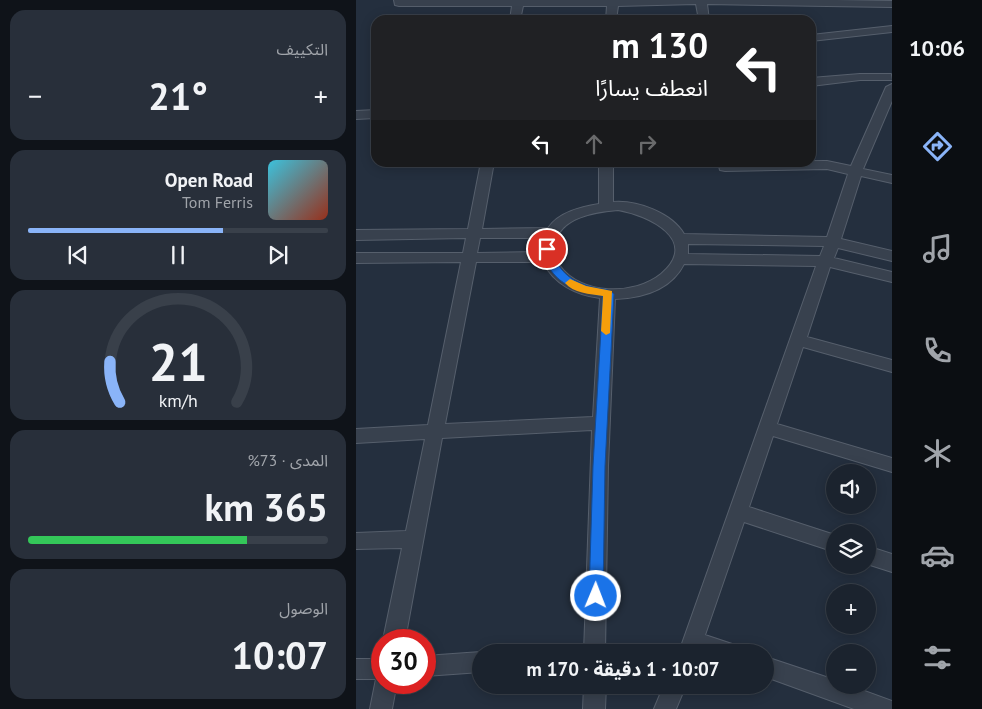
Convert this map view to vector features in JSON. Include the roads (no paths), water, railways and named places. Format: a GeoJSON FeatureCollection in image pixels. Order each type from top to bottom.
{"type":"FeatureCollection","features":[{"type":"Feature","properties":{"kind":"street"},"geometry":{"type":"LineString","coordinates":[[399,0],[399,3],[699,1],[892,4]]}},
{"type":"Feature","properties":{"kind":"street"},"geometry":{"type":"LineString","coordinates":[[699,1],[703,15]]}},
{"type":"Feature","properties":{"kind":"street"},"geometry":{"type":"LineString","coordinates":[[516,15],[518,3]]}},
{"type":"Feature","properties":{"kind":"street"},"geometry":{"type":"LineString","coordinates":[[612,15],[613,3]]}},
{"type":"Feature","properties":{"kind":"street"},"geometry":{"type":"LineString","coordinates":[[816,37],[892,29]]}},
{"type":"Feature","properties":{"kind":"street"},"geometry":{"type":"LineString","coordinates":[[692,644],[825,260],[833,242],[856,170],[885,121],[892,80],[860,77],[816,81]]}},
{"type":"Feature","properties":{"kind":"street"},"geometry":{"type":"LineString","coordinates":[[356,115],[371,114]]}},
{"type":"Feature","properties":{"kind":"street"},"geometry":{"type":"LineString","coordinates":[[816,165],[827,165],[856,170],[892,179]]}},
{"type":"Feature","properties":{"kind":"street"},"geometry":{"type":"LineString","coordinates":[[396,629],[487,167]]}},
{"type":"Feature","properties":{"kind":"street"},"geometry":{"type":"LineString","coordinates":[[606,167],[606,206]]}},
{"type":"Feature","properties":{"kind":"street"},"geometry":{"type":"LineString","coordinates":[[726,167],[760,167]]}},
{"type":"Feature","properties":{"kind":"street"},"geometry":{"type":"LineString","coordinates":[[606,206],[630,207],[652,213],[669,224],[680,239],[680,259],[670,274],[654,285],[632,292],[608,294],[573,284],[556,272],[548,257],[548,241],[552,233],[574,215],[606,206]]}},
{"type":"Feature","properties":{"kind":"street"},"geometry":{"type":"LineString","coordinates":[[356,234],[552,233]]}},
{"type":"Feature","properties":{"kind":"street"},"geometry":{"type":"LineString","coordinates":[[680,239],[833,242],[892,256]]}},
{"type":"Feature","properties":{"kind":"street"},"geometry":{"type":"LineString","coordinates":[[356,258],[548,257]]}},
{"type":"Feature","properties":{"kind":"street"},"geometry":{"type":"LineString","coordinates":[[680,259],[825,260],[892,277]]}},
{"type":"Feature","properties":{"kind":"street"},"geometry":{"type":"LineString","coordinates":[[595,644],[601,423],[608,294]]}},
{"type":"Feature","properties":{"kind":"street"},"geometry":{"type":"LineString","coordinates":[[798,340],[892,366]]}},
{"type":"Feature","properties":{"kind":"street"},"geometry":{"type":"LineString","coordinates":[[356,436],[601,423]]}},
{"type":"Feature","properties":{"kind":"street"},"geometry":{"type":"LineString","coordinates":[[768,428],[892,465]]}},
{"type":"Feature","properties":{"kind":"street"},"geometry":{"type":"LineString","coordinates":[[739,512],[826,541]]}},
{"type":"Feature","properties":{"kind":"street"},"geometry":{"type":"LineString","coordinates":[[356,541],[414,539]]}},
{"type":"Feature","properties":{"kind":"street"},"geometry":{"type":"LineString","coordinates":[[876,558],[892,564]]}},
{"type":"Feature","properties":{"kind":"street"},"geometry":{"type":"LineString","coordinates":[[436,665],[472,663]]}},
{"type":"Feature","properties":{"kind":"street"},"geometry":{"type":"LineString","coordinates":[[356,669],[371,669]]}},
{"type":"Feature","properties":{"kind":"street"},"geometry":{"type":"LineString","coordinates":[[774,670],[885,709]]}},
{"type":"Feature","properties":{"kind":"street"},"geometry":{"type":"LineString","coordinates":[[381,709],[384,694]]}},
{"type":"Feature","properties":{"kind":"street"},"geometry":{"type":"LineString","coordinates":[[594,694],[594,709]]}},
{"type":"Feature","properties":{"kind":"street"},"geometry":{"type":"LineString","coordinates":[[666,709],[672,694]]}}]}
